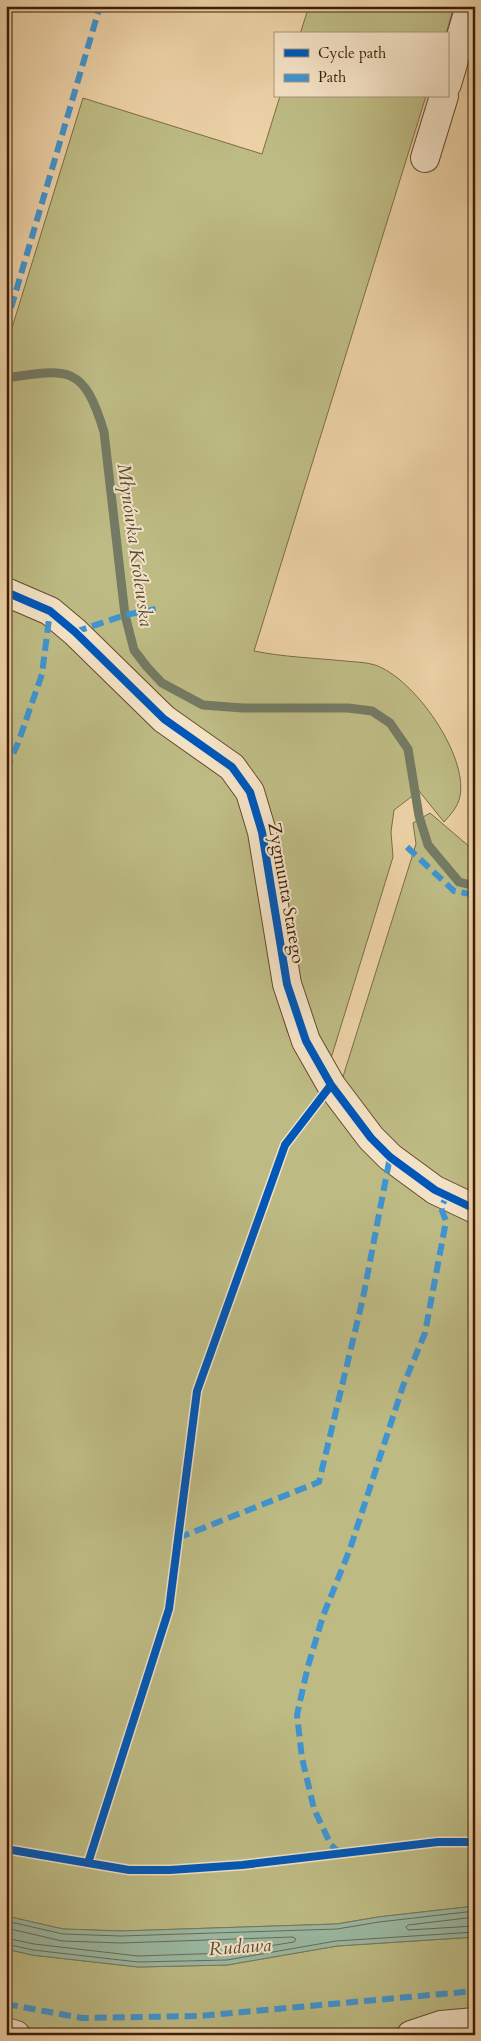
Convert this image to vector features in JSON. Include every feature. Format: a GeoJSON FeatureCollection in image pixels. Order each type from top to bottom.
{"type":"FeatureCollection","features":[{"type":"Feature","properties":{"kind":"street"},"geometry":{"type":"LineString","coordinates":[[448,81],[470,6]]}},
{"type":"Feature","properties":{"kind":"street"},"geometry":{"type":"LineString","coordinates":[[425,158],[443,98]]}},
{"type":"Feature","properties":{"kind":"street","name":"Zygmunta Starego"},"geometry":{"type":"LineString","coordinates":[[6,592],[50,611],[75,632],[164,719],[232,767],[250,792],[262,832],[286,984],[306,1041],[331,1085],[371,1138],[390,1157],[435,1190],[475,1209]]}},
{"type":"Feature","properties":{"kind":"street"},"geometry":{"type":"LineString","coordinates":[[411,2035],[442,2025],[475,2022]]}},
{"type":"Feature","properties":{"kind":"street"},"geometry":{"type":"LineString","coordinates":[[6,2032],[16,2035]]}},
{"type":"Feature","properties":{"kind":"shaded area"},"geometry":{"type":"Polygon","coordinates":[[[309,6],[454,6],[447,32],[301,32],[309,6]]]}},
{"type":"Feature","properties":{"kind":"shaded area"},"geometry":{"type":"Polygon","coordinates":[[[83,98],[262,154],[279,98],[425,98],[254,651],[368,663],[390,673],[406,685],[435,720],[456,760],[460,779],[458,804],[444,822],[419,791],[394,810],[391,832],[393,857],[328,1068],[296,989],[270,831],[169,716],[48,598],[6,578],[6,332],[11,331],[83,98]]]}},
{"type":"Feature","properties":{"kind":"shaded area"},"geometry":{"type":"Polygon","coordinates":[[[6,603],[55,624],[219,770],[239,797],[262,878],[271,972],[287,1031],[329,1099],[475,1218],[475,1906],[378,1917],[337,1924],[121,1931],[63,1929],[6,1916],[6,603]]]}},
{"type":"Feature","properties":{"kind":"shaded area"},"geometry":{"type":"Polygon","coordinates":[[[430,813],[471,848],[475,848],[475,1199],[403,1158],[341,1083],[416,844],[413,823],[430,813]]]}},
{"type":"Feature","properties":{"kind":"shaded area"},"geometry":{"type":"Polygon","coordinates":[[[475,1937],[475,2014],[433,2020],[390,2035],[37,2035],[6,2026],[6,1949],[32,1955],[138,1967],[227,1965],[337,1946],[475,1937]]]}},
{"type":"Feature","properties":{"kind":"water","name":"Rudawa"},"geometry":{"type":"Polygon","coordinates":[[[475,1906],[475,1937],[337,1946],[227,1965],[138,1967],[32,1955],[6,1949],[6,1916],[63,1929],[121,1931],[337,1924],[378,1917],[475,1906]]]}},
{"type":"Feature","properties":{"kind":"waterway","name":"Młynówka Królewska"},"geometry":{"type":"LineString","coordinates":[[6,378],[46,373],[60,373],[72,376],[81,383],[97,410],[104,432],[125,615],[134,650],[147,667],[162,683],[203,705],[243,708],[348,708],[372,711],[390,723],[408,749],[419,816],[428,845],[459,882],[475,886]]}},
{"type":"Feature","properties":{"kind":"marked path"},"geometry":{"type":"LineString","coordinates":[[6,325],[100,6]]}},
{"type":"Feature","properties":{"kind":"marked path"},"geometry":{"type":"LineString","coordinates":[[75,632],[125,615],[161,608]]}},
{"type":"Feature","properties":{"kind":"marked path"},"geometry":{"type":"LineString","coordinates":[[6,770],[18,743],[42,674],[50,611]]}},
{"type":"Feature","properties":{"kind":"marked path"},"geometry":{"type":"LineString","coordinates":[[407,847],[454,891],[475,895]]}},
{"type":"Feature","properties":{"kind":"marked path"},"geometry":{"type":"LineString","coordinates":[[178,1538],[319,1482],[363,1298],[390,1157]]}},
{"type":"Feature","properties":{"kind":"marked path"},"geometry":{"type":"LineString","coordinates":[[340,1853],[331,1845],[314,1809],[302,1758],[297,1715],[308,1666],[323,1616],[350,1549],[403,1386],[425,1333],[446,1221],[441,1208],[447,1195]]}},
{"type":"Feature","properties":{"kind":"marked path"},"geometry":{"type":"LineString","coordinates":[[6,2004],[82,2018],[199,2016],[475,1991]]}},
{"type":"Feature","properties":{"kind":"cycle path"},"geometry":{"type":"LineString","coordinates":[[6,592],[50,611],[75,632],[164,719],[232,767],[250,792],[262,832],[287,984],[306,1041],[331,1085],[371,1138],[390,1157],[435,1190],[475,1209]]}},
{"type":"Feature","properties":{"kind":"cycle path"},"geometry":{"type":"LineString","coordinates":[[88,1863],[169,1609],[197,1391],[285,1145],[331,1085]]}},
{"type":"Feature","properties":{"kind":"cycle path"},"geometry":{"type":"LineString","coordinates":[[6,1849],[129,1870],[170,1870],[242,1865],[438,1842],[475,1842]]}}]}
